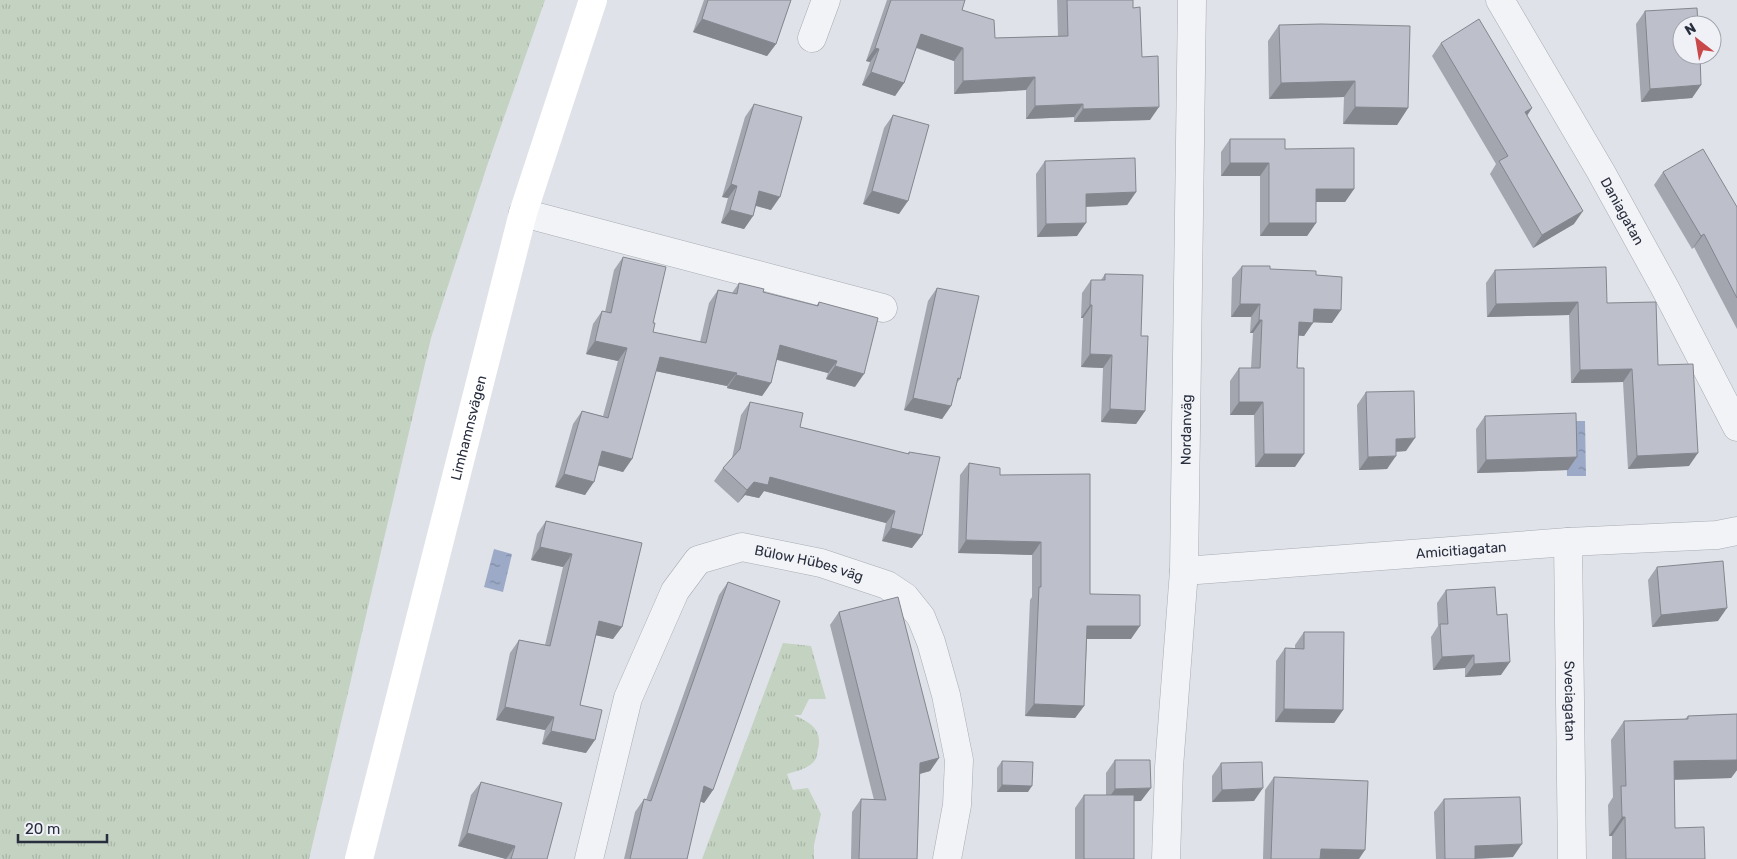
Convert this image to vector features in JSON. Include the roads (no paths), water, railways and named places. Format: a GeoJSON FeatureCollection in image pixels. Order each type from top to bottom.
{"type":"FeatureCollection","features":[{"type":"Feature","properties":{"kind":"main road","name":"Limhamnsvägen"},"geometry":{"type":"LineString","coordinates":[[360,859],[523,213],[593,0]]}},
{"type":"Feature","properties":{"kind":"street"},"geometry":{"type":"LineString","coordinates":[[812,38],[826,0]]}},
{"type":"Feature","properties":{"kind":"street","name":"Nordanväg"},"geometry":{"type":"LineString","coordinates":[[1166,859],[1170,768],[1184,571],[1192,0]]}},
{"type":"Feature","properties":{"kind":"street","name":"Daniagatan"},"geometry":{"type":"LineString","coordinates":[[1500,0],[1601,172],[1661,280],[1737,427]]}},
{"type":"Feature","properties":{"kind":"street"},"geometry":{"type":"LineString","coordinates":[[523,213],[883,308]]}},
{"type":"Feature","properties":{"kind":"street","name":"Amicitiagatan"},"geometry":{"type":"LineString","coordinates":[[1184,571],[1568,542],[1717,535],[1737,531]]}},
{"type":"Feature","properties":{"kind":"street","name":"Sveciagatan"},"geometry":{"type":"LineString","coordinates":[[1568,542],[1572,859]]}},
{"type":"Feature","properties":{"kind":"street","name":"Bülow Hübes väg"},"geometry":{"type":"LineString","coordinates":[[589,859],[628,698],[675,591],[698,560],[742,547],[821,562],[887,585],[905,597],[921,617],[931,642],[946,695],[959,760],[956,804],[947,859]]}},
{"type":"Feature","properties":{"kind":"water"},"geometry":{"type":"Polygon","coordinates":[[[1566,421],[1585,421],[1586,476],[1567,476],[1566,421]]]}},
{"type":"Feature","properties":{"kind":"water"},"geometry":{"type":"Polygon","coordinates":[[[494,549],[512,554],[503,592],[484,587],[494,549]]]}}]}
